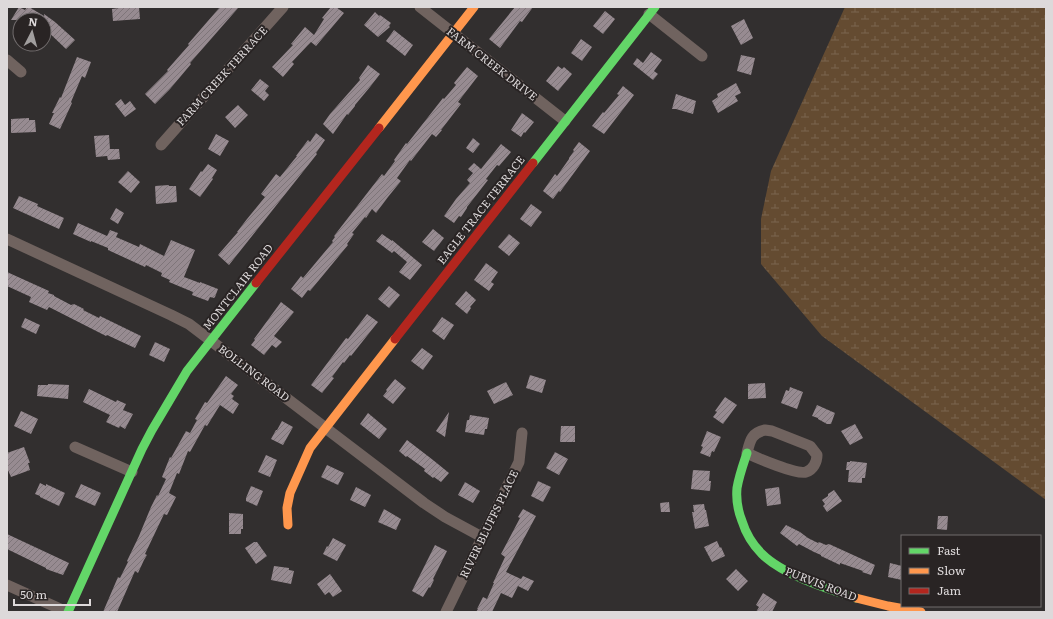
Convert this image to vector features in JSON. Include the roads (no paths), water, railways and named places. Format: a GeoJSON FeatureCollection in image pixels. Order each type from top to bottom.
{"type":"FeatureCollection","features":[{"type":"Feature","properties":{"kind":"street","name":"FARM CREEK TERRACE"},"geometry":{"type":"LineString","coordinates":[[160,145],[283,7]]}},
{"type":"Feature","properties":{"kind":"street","name":"FARM CREEK DRIVE"},"geometry":{"type":"LineString","coordinates":[[420,7],[565,121]]}},
{"type":"Feature","properties":{"kind":"street","name":"MONTCLAIR ROAD"},"geometry":{"type":"LineString","coordinates":[[68,612],[152,430],[187,371],[474,7]]}},
{"type":"Feature","properties":{"kind":"street"},"geometry":{"type":"LineString","coordinates":[[652,11],[702,56]]}},
{"type":"Feature","properties":{"kind":"street","name":"EAGLE TRACE TERRACE"},"geometry":{"type":"LineString","coordinates":[[288,525],[290,493],[310,448],[652,11]]}},
{"type":"Feature","properties":{"kind":"street"},"geometry":{"type":"LineString","coordinates":[[7,60],[21,72]]}},
{"type":"Feature","properties":{"kind":"street","name":"BOLLING ROAD"},"geometry":{"type":"LineString","coordinates":[[7,239],[189,324],[424,503],[445,517],[482,537]]}},
{"type":"Feature","properties":{"kind":"street","name":"PURVIS ROAD"},"geometry":{"type":"LineString","coordinates":[[747,453],[756,458],[799,473],[807,472],[813,468],[817,455],[810,446],[772,431],[760,431],[750,440],[739,479],[737,493],[738,508],[742,523],[750,540],[762,554],[779,567],[819,586],[862,600],[904,610],[921,612]]}},
{"type":"Feature","properties":{"kind":"street","name":"RIVER BLUFFS PLACE"},"geometry":{"type":"LineString","coordinates":[[446,612],[519,462],[522,433]]}},
{"type":"Feature","properties":{"kind":"street"},"geometry":{"type":"LineString","coordinates":[[75,447],[132,472]]}},
{"type":"Feature","properties":{"kind":"street"},"geometry":{"type":"LineString","coordinates":[[7,584],[68,612]]}}]}
